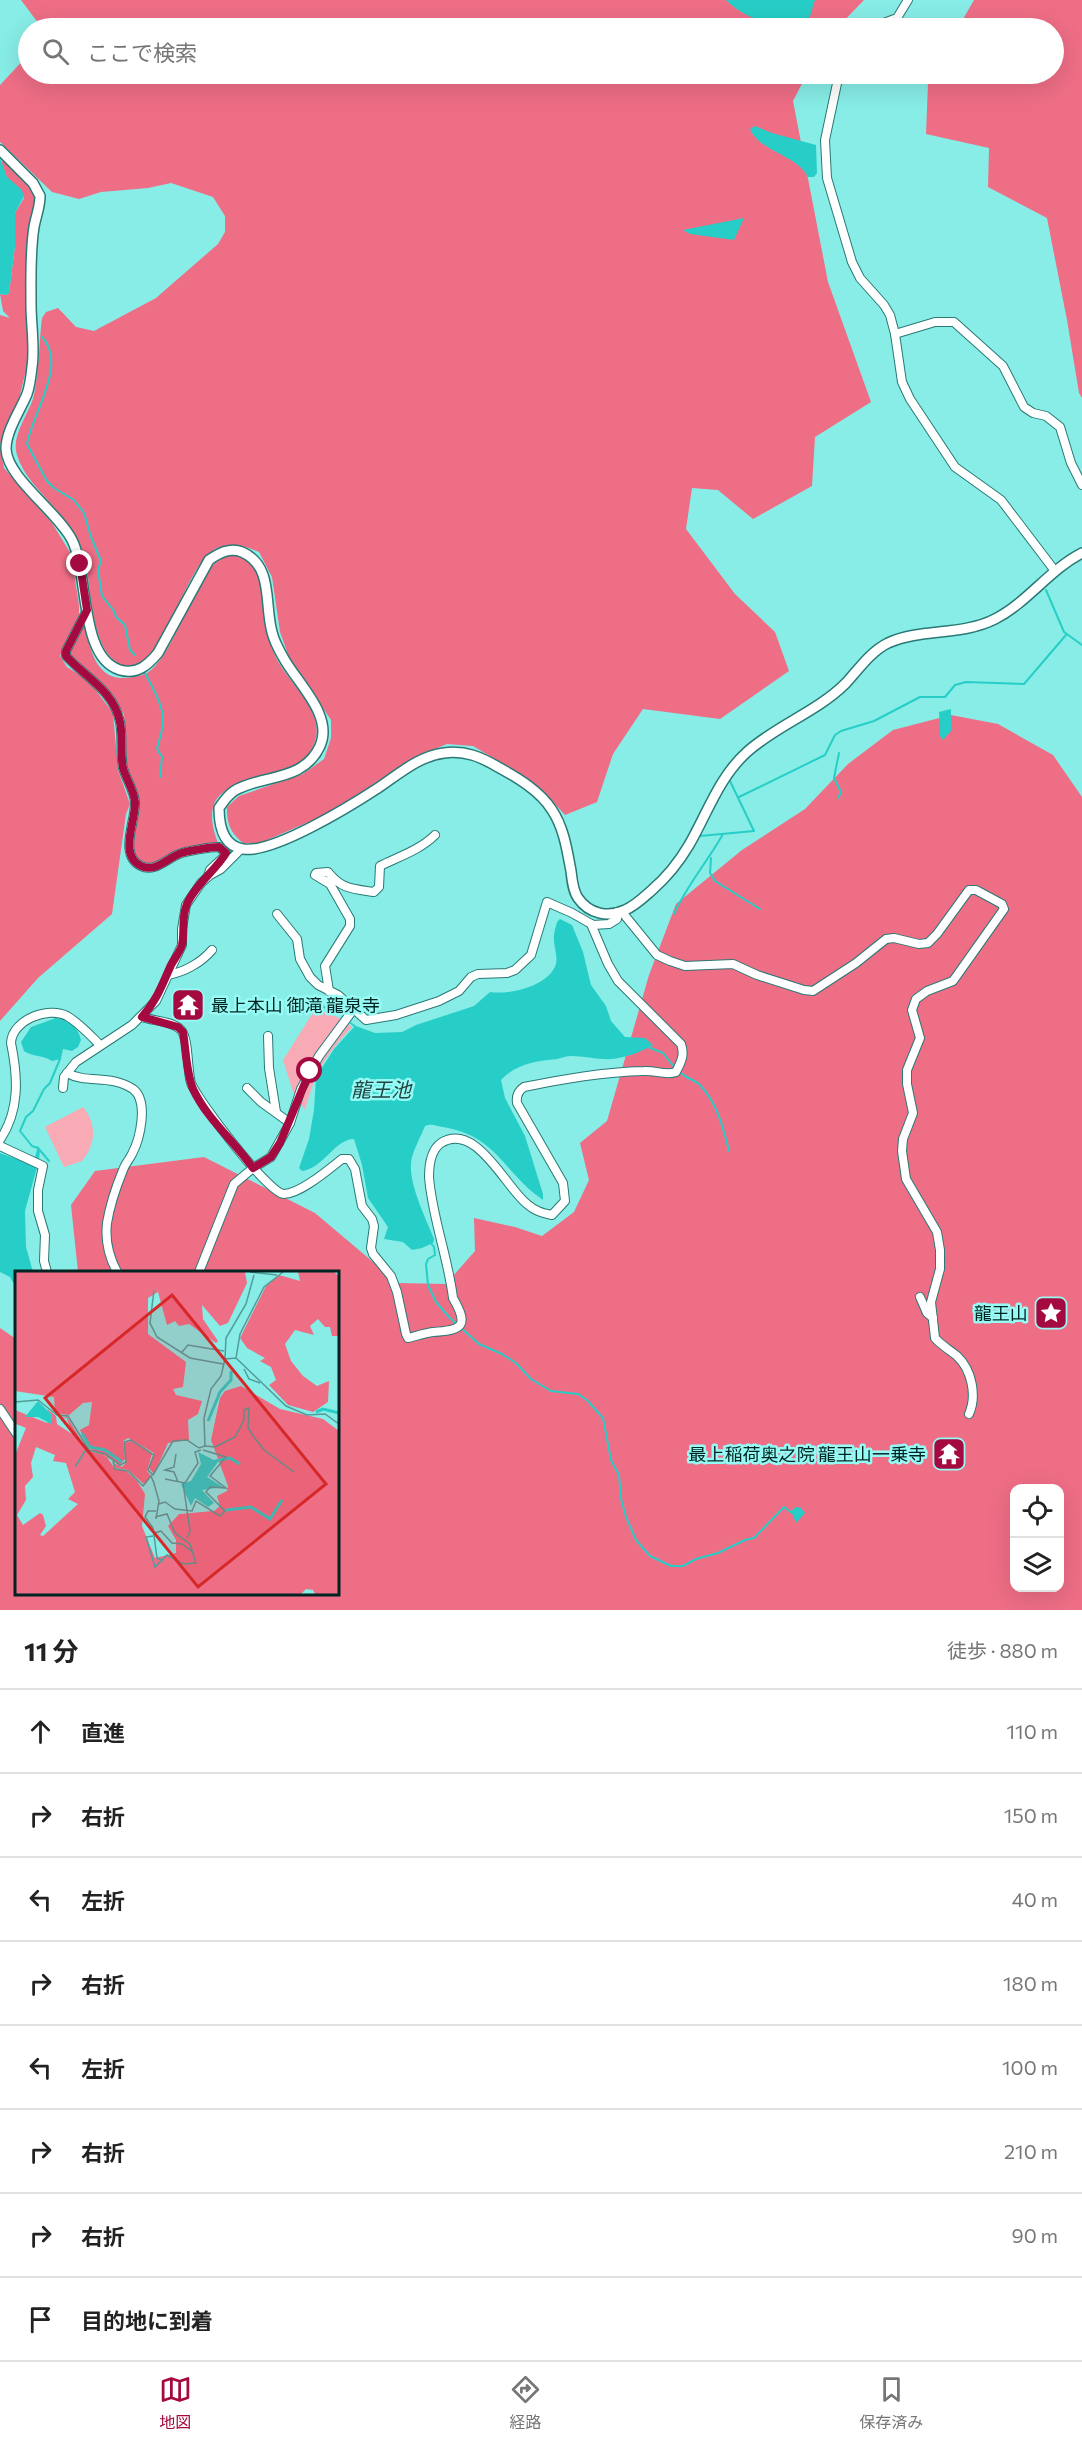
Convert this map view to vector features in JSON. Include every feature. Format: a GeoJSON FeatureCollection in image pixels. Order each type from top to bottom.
{"type":"FeatureCollection","features":[{"type":"Feature","properties":{"kind":"street"},"geometry":{"type":"LineString","coordinates":[[897,18],[908,0]]}},
{"type":"Feature","properties":{"kind":"street"},"geometry":{"type":"LineString","coordinates":[[837,84],[825,140],[827,178],[852,262],[860,278],[890,315],[896,334],[902,382],[955,467],[1001,500],[1055,571]]}},
{"type":"Feature","properties":{"kind":"street"},"geometry":{"type":"LineString","coordinates":[[0,150],[33,183],[40,196],[34,228],[31,305],[33,364],[28,391],[4,434],[6,450],[17,475],[60,521],[72,540],[80,564],[94,644],[102,658],[111,667],[123,671],[136,671],[148,665],[158,653],[208,560],[220,552],[237,550],[252,557],[264,574],[272,633],[291,672],[314,703],[323,725],[321,745],[311,759],[298,769],[234,791],[219,808],[224,835],[231,844],[241,849],[268,846],[302,831],[362,798],[427,757],[442,753],[474,754],[512,775],[543,798],[560,823],[578,898],[589,909],[602,914],[620,912],[640,901],[676,865],[732,766],[748,751],[819,705],[844,685],[869,656],[887,644],[973,628],[995,619],[1017,605],[1068,560],[1082,553]]}},
{"type":"Feature","properties":{"kind":"street"},"geometry":{"type":"LineString","coordinates":[[896,334],[935,322],[954,322],[1003,366],[1024,407],[1033,414],[1046,416],[1060,427],[1071,463],[1082,484]]}},
{"type":"Feature","properties":{"kind":"street"},"geometry":{"type":"LineString","coordinates":[[87,610],[66,651],[66,656],[100,687],[120,719],[123,768],[135,803],[129,841],[134,860],[148,868],[157,866],[179,854],[219,847],[226,853],[210,870],[208,876]]}},
{"type":"Feature","properties":{"kind":"street"},"geometry":{"type":"LineString","coordinates":[[329,991],[325,966],[350,926],[350,919],[330,884],[315,875],[316,873],[328,872],[337,883],[374,892],[379,887],[380,866],[391,863],[426,844],[435,835]]}},
{"type":"Feature","properties":{"kind":"street"},"geometry":{"type":"LineString","coordinates":[[63,1088],[67,1073],[76,1062],[142,1017],[156,1001],[182,945],[186,905],[208,876],[221,869],[241,849]]}},
{"type":"Feature","properties":{"kind":"street"},"geometry":{"type":"LineString","coordinates":[[620,912],[657,955],[670,961],[685,966],[733,964],[757,975],[813,991],[856,963],[886,939],[919,944],[928,943],[969,890],[976,890],[1002,904],[1004,909],[953,981],[927,991],[916,999],[912,1010],[920,1038],[907,1070],[907,1084],[913,1113],[903,1139],[902,1151],[906,1179],[937,1232],[940,1269],[931,1302],[935,1338],[957,1356],[969,1375],[973,1388],[969,1414]]}},
{"type":"Feature","properties":{"kind":"street"},"geometry":{"type":"LineString","coordinates":[[277,914],[297,939],[304,968],[318,985],[338,995],[366,1020],[396,1015],[439,1001],[459,991],[478,974],[507,973],[515,970],[531,955],[547,902],[591,924],[609,924],[617,919],[620,912]]}},
{"type":"Feature","properties":{"kind":"street"},"geometry":{"type":"LineString","coordinates":[[142,1017],[178,1027],[183,1032],[193,1088],[213,1121],[241,1151],[253,1168],[280,1193],[286,1194],[314,1180],[342,1159],[349,1159],[355,1169],[362,1206],[372,1219],[374,1226],[371,1248],[373,1254],[391,1276],[398,1292],[408,1338],[457,1330],[462,1324],[462,1314],[453,1298],[429,1176],[434,1151],[441,1143],[451,1140],[472,1144],[485,1153],[515,1194],[527,1205],[538,1212],[552,1215],[565,1201],[563,1183],[517,1103],[516,1097],[519,1090],[524,1087],[587,1075],[647,1070],[671,1074],[676,1072],[684,1052],[681,1044],[618,981],[591,924]]}},
{"type":"Feature","properties":{"kind":"street"},"geometry":{"type":"LineString","coordinates":[[168,975],[189,968],[206,957],[212,950]]}},
{"type":"Feature","properties":{"kind":"street"},"geometry":{"type":"LineString","coordinates":[[199,1271],[234,1184],[271,1157],[290,1123],[310,1071],[353,1010]]}},
{"type":"Feature","properties":{"kind":"street"},"geometry":{"type":"LineString","coordinates":[[0,1140],[15,1107],[17,1088],[11,1035],[21,1022],[42,1015],[58,1013],[68,1017],[100,1045]]}},
{"type":"Feature","properties":{"kind":"street"},"geometry":{"type":"LineString","coordinates":[[268,1036],[269,1068],[276,1112]]}},
{"type":"Feature","properties":{"kind":"street"},"geometry":{"type":"LineString","coordinates":[[67,1073],[77,1078],[103,1078],[120,1083],[133,1089],[142,1102],[142,1119],[133,1153],[124,1166],[114,1193],[107,1224],[109,1252],[117,1271]]}},
{"type":"Feature","properties":{"kind":"street"},"geometry":{"type":"LineString","coordinates":[[247,1088],[290,1123]]}},
{"type":"Feature","properties":{"kind":"street"},"geometry":{"type":"LineString","coordinates":[[0,1146],[44,1166],[38,1190],[38,1211],[45,1235],[44,1261],[47,1271]]}},
{"type":"Feature","properties":{"kind":"street"},"geometry":{"type":"LineString","coordinates":[[920,1297],[927,1313],[933,1318]]}},
{"type":"Feature","properties":{"kind":"street"},"geometry":{"type":"LineString","coordinates":[[0,1409],[15,1431]]}},
{"type":"Feature","properties":{"kind":"shaded area"},"geometry":{"type":"Polygon","coordinates":[[[21,0],[864,0],[847,18],[34,18],[21,0]]]}},
{"type":"Feature","properties":{"kind":"shaded area"},"geometry":{"type":"Polygon","coordinates":[[[974,0],[1082,0],[1082,398],[1079,393],[1047,218],[988,187],[989,148],[926,134],[928,84],[1064,84],[1064,18],[964,18],[974,0]]]}},
{"type":"Feature","properties":{"kind":"shaded area"},"geometry":{"type":"Polygon","coordinates":[[[18,66],[18,84],[802,84],[793,101],[828,282],[871,402],[815,437],[812,486],[753,519],[718,490],[692,488],[686,529],[735,594],[775,632],[789,671],[720,719],[643,709],[613,754],[597,802],[565,815],[541,789],[505,765],[473,746],[447,744],[423,754],[334,811],[258,844],[243,843],[230,827],[227,807],[239,796],[303,774],[324,759],[331,738],[331,720],[289,657],[280,632],[272,577],[259,552],[231,545],[220,547],[207,555],[151,653],[139,664],[125,666],[113,659],[104,648],[98,633],[86,565],[77,538],[69,525],[30,479],[22,467],[16,448],[18,434],[35,390],[42,318],[46,312],[58,308],[76,327],[94,331],[156,298],[218,244],[225,232],[225,216],[213,197],[171,183],[148,188],[101,192],[79,199],[52,192],[0,142],[0,85],[18,66]]]}},
{"type":"Feature","properties":{"kind":"shaded area"},"geometry":{"type":"Polygon","coordinates":[[[2,160],[35,189],[30,244],[29,358],[19,399],[0,444],[0,315],[10,318],[3,311],[0,294],[9,293],[15,246],[15,213],[24,198],[8,179],[1,166],[2,160]]]}},
{"type":"Feature","properties":{"kind":"shaded area"},"geometry":{"type":"Polygon","coordinates":[[[0,447],[4,468],[52,523],[71,554],[79,615],[60,656],[67,667],[88,680],[113,713],[118,770],[130,804],[126,814],[112,914],[38,978],[0,1021],[0,447]]]}},
{"type":"Feature","properties":{"kind":"shaded area"},"geometry":{"type":"Polygon","coordinates":[[[231,554],[250,560],[259,573],[263,583],[274,653],[312,712],[316,724],[316,737],[311,750],[298,763],[227,790],[216,801],[212,818],[218,843],[149,865],[135,857],[133,848],[139,807],[136,790],[127,769],[124,714],[108,690],[69,655],[70,648],[81,625],[84,624],[94,658],[104,672],[120,678],[147,673],[155,666],[171,642],[206,573],[217,562],[231,554]]]}},
{"type":"Feature","properties":{"kind":"shaded area"},"geometry":{"type":"Polygon","coordinates":[[[951,715],[998,724],[1053,755],[1082,797],[1082,1610],[0,1610],[0,1328],[15,1338],[15,1595],[339,1595],[339,1271],[78,1271],[71,1205],[95,1171],[204,1157],[315,1213],[398,1283],[446,1284],[475,1251],[474,1218],[542,1236],[574,1212],[589,1180],[580,1143],[607,1121],[649,975],[676,904],[742,850],[805,809],[848,764],[893,730],[951,715]]]}},
{"type":"Feature","properties":{"kind":"shaded area"},"geometry":{"type":"Polygon","coordinates":[[[316,1008],[352,1027],[322,1065],[305,1110],[294,1095],[283,1060],[316,1008]]]}},
{"type":"Feature","properties":{"kind":"shaded area"},"geometry":{"type":"Polygon","coordinates":[[[83,1107],[93,1127],[90,1148],[82,1161],[64,1167],[45,1127],[83,1107]]]}},
{"type":"Feature","properties":{"kind":"water"},"geometry":{"type":"Polygon","coordinates":[[[726,0],[815,0],[809,18],[753,18],[726,0]]]}},
{"type":"Feature","properties":{"kind":"water"},"geometry":{"type":"Polygon","coordinates":[[[755,126],[816,145],[817,173],[814,177],[808,177],[796,163],[755,137],[750,129],[755,126]]]}},
{"type":"Feature","properties":{"kind":"water"},"geometry":{"type":"Polygon","coordinates":[[[0,158],[7,177],[21,189],[24,196],[15,213],[15,246],[9,293],[6,295],[0,294],[0,158]]]}},
{"type":"Feature","properties":{"kind":"water"},"geometry":{"type":"Polygon","coordinates":[[[744,218],[734,240],[690,234],[683,230],[744,218]]]}},
{"type":"Feature","properties":{"kind":"water"},"geometry":{"type":"Polygon","coordinates":[[[951,709],[951,731],[943,740],[940,736],[939,712],[951,709]]]}},
{"type":"Feature","properties":{"kind":"water","name":"龍王池"},"geometry":{"type":"Polygon","coordinates":[[[560,919],[572,925],[583,952],[591,985],[606,1006],[611,1021],[625,1037],[645,1038],[653,1045],[634,1054],[613,1059],[571,1056],[534,1062],[513,1070],[501,1080],[505,1098],[525,1136],[543,1200],[476,1138],[443,1127],[425,1126],[413,1153],[411,1166],[414,1188],[434,1239],[433,1243],[412,1250],[403,1242],[384,1239],[388,1227],[368,1198],[354,1139],[341,1144],[310,1169],[302,1171],[299,1168],[309,1139],[316,1077],[334,1049],[354,1027],[337,1012],[356,1026],[375,1033],[402,1032],[416,1025],[474,1006],[490,992],[508,992],[528,987],[546,978],[556,964],[554,934],[560,919]]]}},
{"type":"Feature","properties":{"kind":"water"},"geometry":{"type":"Polygon","coordinates":[[[56,1018],[69,1022],[75,1028],[81,1040],[78,1047],[72,1051],[63,1049],[61,1059],[52,1061],[24,1051],[21,1042],[31,1027],[56,1018]]]}},
{"type":"Feature","properties":{"kind":"water"},"geometry":{"type":"Polygon","coordinates":[[[38,1146],[39,1160],[25,1211],[26,1247],[33,1271],[15,1271],[15,1286],[10,1277],[0,1272],[0,1153],[33,1165],[38,1146]]]}},
{"type":"Feature","properties":{"kind":"water"},"geometry":{"type":"Polygon","coordinates":[[[796,1507],[801,1508],[805,1513],[796,1523],[791,1511],[796,1507]]]}},
{"type":"Feature","properties":{"kind":"waterway"},"geometry":{"type":"LineString","coordinates":[[42,337],[49,348],[50,375],[27,444],[47,481],[74,500],[84,513],[101,561],[98,570],[102,596],[116,617],[125,625],[130,650],[135,655]]}},
{"type":"Feature","properties":{"kind":"waterway"},"geometry":{"type":"LineString","coordinates":[[1046,590],[1064,632],[1082,645]]}},
{"type":"Feature","properties":{"kind":"waterway"},"geometry":{"type":"LineString","coordinates":[[739,797],[825,755],[835,735],[841,731],[874,721],[920,697],[945,697],[955,685],[966,682],[1024,684],[1066,635]]}},
{"type":"Feature","properties":{"kind":"waterway"},"geometry":{"type":"LineString","coordinates":[[145,673],[163,714],[157,749],[162,757],[160,777]]}},
{"type":"Feature","properties":{"kind":"waterway"},"geometry":{"type":"LineString","coordinates":[[838,798],[841,792],[834,778],[839,753]]}},
{"type":"Feature","properties":{"kind":"waterway"},"geometry":{"type":"LineString","coordinates":[[700,836],[754,831],[730,781]]}},
{"type":"Feature","properties":{"kind":"waterway"},"geometry":{"type":"LineString","coordinates":[[674,914],[723,834]]}},
{"type":"Feature","properties":{"kind":"waterway"},"geometry":{"type":"LineString","coordinates":[[711,858],[710,873],[715,881],[760,909]]}},
{"type":"Feature","properties":{"kind":"waterway"},"geometry":{"type":"LineString","coordinates":[[293,1013],[305,1013],[315,1004],[338,1012]]}},
{"type":"Feature","properties":{"kind":"waterway"},"geometry":{"type":"LineString","coordinates":[[648,1047],[663,1053],[675,1068]]}},
{"type":"Feature","properties":{"kind":"waterway"},"geometry":{"type":"LineString","coordinates":[[38,1148],[32,1146],[20,1131],[26,1117],[33,1111],[44,1089],[50,1083],[60,1059]]}},
{"type":"Feature","properties":{"kind":"waterway"},"geometry":{"type":"LineString","coordinates":[[680,1072],[699,1084],[715,1107],[729,1151]]}},
{"type":"Feature","properties":{"kind":"waterway"},"geometry":{"type":"LineString","coordinates":[[38,1148],[49,1161]]}},
{"type":"Feature","properties":{"kind":"waterway"},"geometry":{"type":"LineString","coordinates":[[430,1242],[434,1247],[435,1255],[428,1259],[426,1264],[428,1285],[436,1302],[450,1318],[479,1344],[516,1363],[531,1379],[551,1391],[578,1394],[587,1400],[603,1418],[611,1460],[619,1475],[621,1499],[626,1517],[636,1540],[650,1556],[671,1566],[683,1566],[754,1538],[784,1507],[792,1513]]}},
{"type":"Feature","properties":{"kind":"place","name":"最上本山 御滝 龍泉寺"},"geometry":{"type":"Point","coordinates":[188,1005]}},
{"type":"Feature","properties":{"kind":"place","name":"龍王山"},"geometry":{"type":"Point","coordinates":[1051,1313]}},
{"type":"Feature","properties":{"kind":"place","name":"最上稲荷奥之院 龍王山一乗寺"},"geometry":{"type":"Point","coordinates":[949,1454]}},
{"type":"Feature","properties":{"kind":"route"},"geometry":{"type":"LineString","coordinates":[[80,564],[87,610],[66,651],[66,656],[100,687],[109,698],[120,719],[123,768],[135,803],[129,841],[134,860],[148,868],[187,851],[219,847],[226,853],[210,870],[186,905],[182,945],[160,988],[159,996],[142,1017],[178,1027],[183,1032],[193,1088],[213,1121],[241,1151],[253,1168],[271,1157],[280,1143],[310,1071]]}}]}
